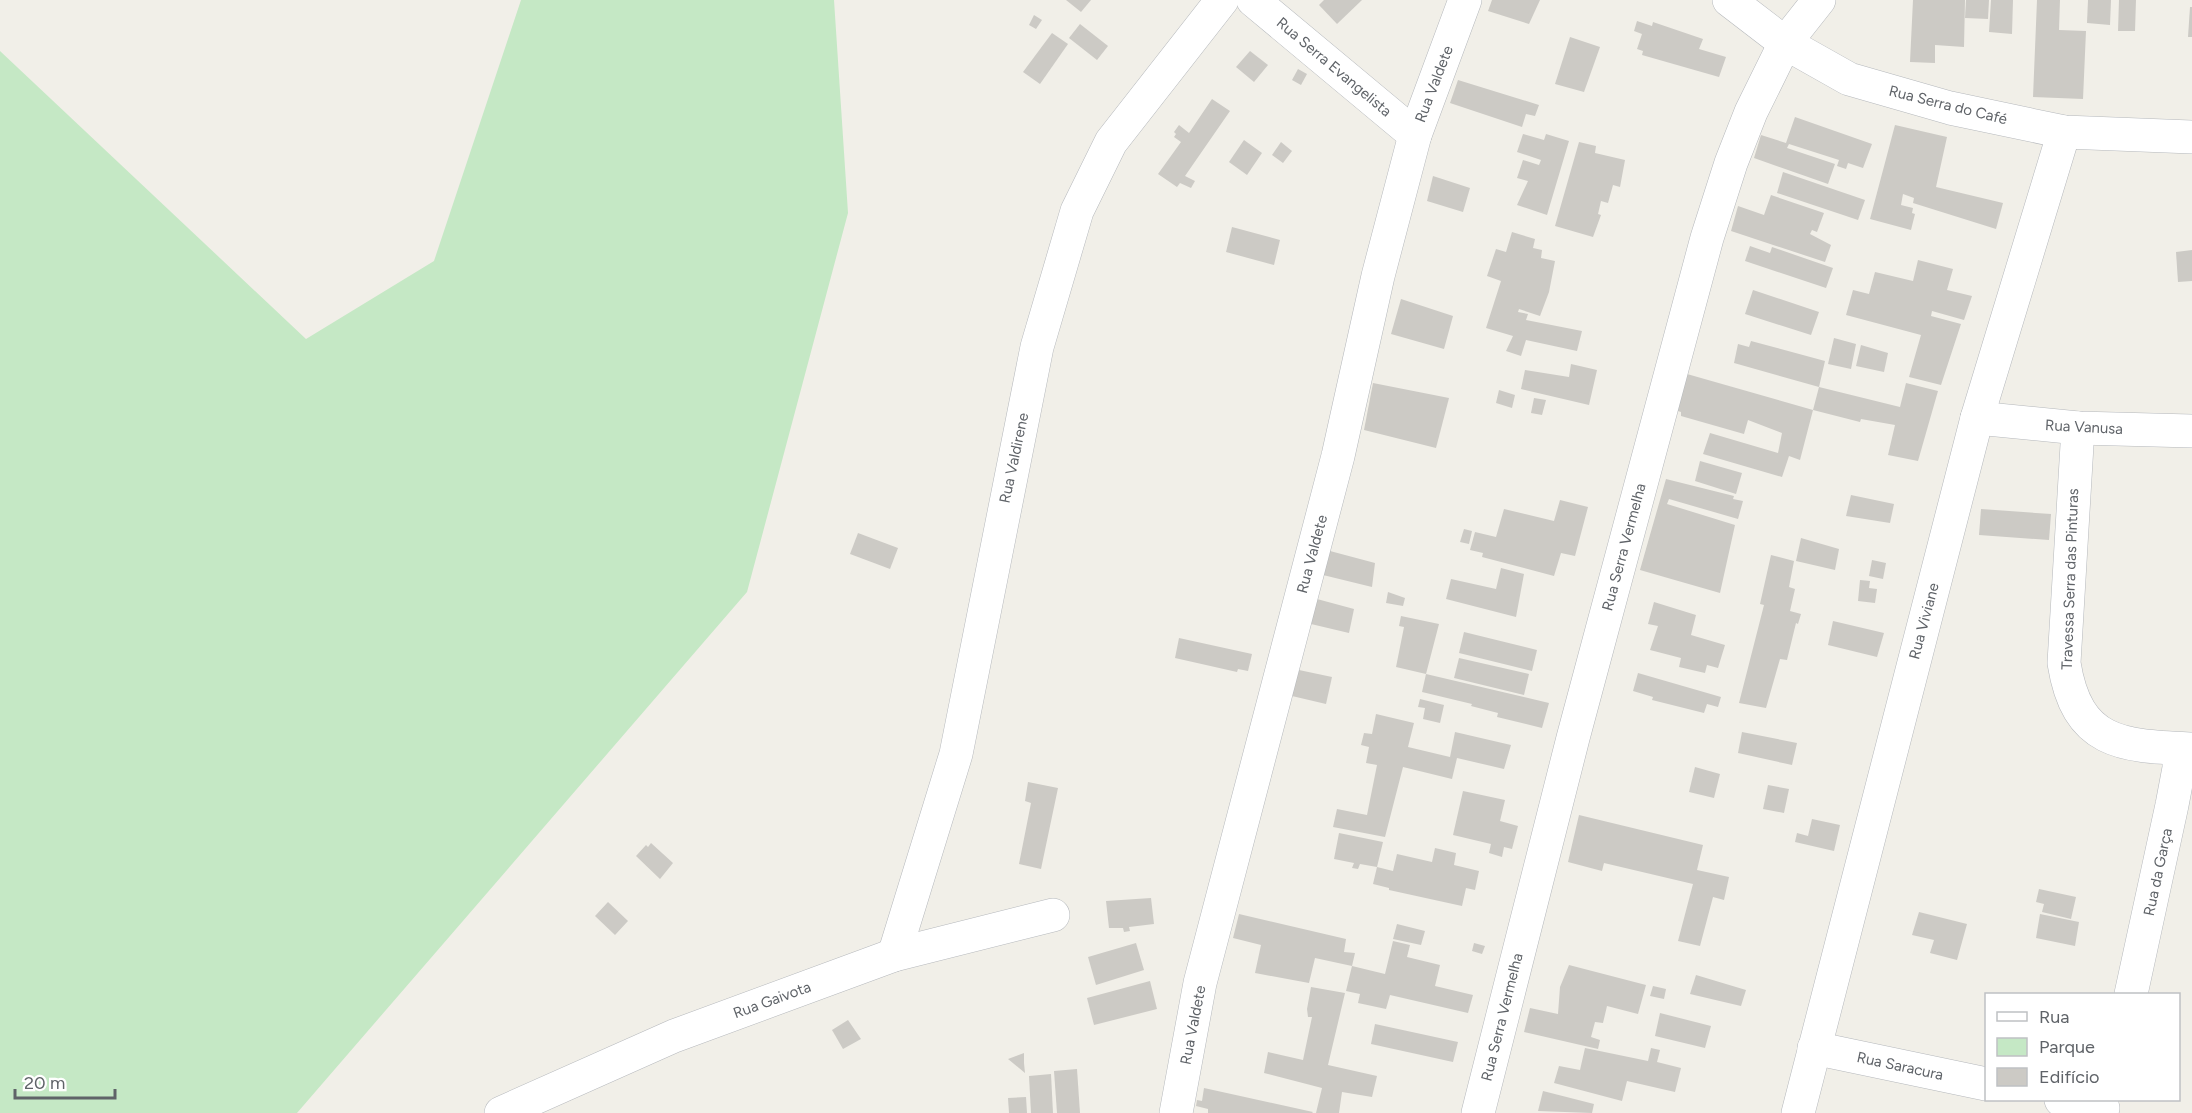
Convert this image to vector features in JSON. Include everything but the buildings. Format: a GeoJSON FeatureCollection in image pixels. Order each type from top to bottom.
{"type":"FeatureCollection","features":[{"type":"Feature","properties":{"kind":"street","name":"Rua Valdirene"},"geometry":{"type":"LineString","coordinates":[[894,956],[956,754],[1037,347],[1077,212],[1111,142],[1222,0]]}},
{"type":"Feature","properties":{"kind":"street","name":"Rua Serra Evangelista"},"geometry":{"type":"LineString","coordinates":[[1253,0],[1414,135]]}},
{"type":"Feature","properties":{"kind":"street","name":"Rua Valdete"},"geometry":{"type":"LineString","coordinates":[[1176,1113],[1200,983],[1338,456],[1378,276],[1414,135],[1465,0]]}},
{"type":"Feature","properties":{"kind":"street","name":"Rua Serra do Café"},"geometry":{"type":"LineString","coordinates":[[1729,0],[1785,43],[1849,79],[1950,108],[2064,132],[2192,137]]}},
{"type":"Feature","properties":{"kind":"street","name":"Rua Serra Vermelha"},"geometry":{"type":"LineString","coordinates":[[1478,1113],[1573,738],[1707,238],[1731,163],[1785,43],[1819,0]]}},
{"type":"Feature","properties":{"kind":"street","name":"Rua Viviane"},"geometry":{"type":"LineString","coordinates":[[1798,1113],[1977,418],[2064,132]]}},
{"type":"Feature","properties":{"kind":"street","name":"Rua Vanusa"},"geometry":{"type":"LineString","coordinates":[[1977,418],[2078,428],[2192,431]]}},
{"type":"Feature","properties":{"kind":"street","name":"Travessa Serra das Pinturas"},"geometry":{"type":"LineString","coordinates":[[2078,428],[2064,663],[2068,691],[2080,711],[2097,729],[2115,741],[2134,747],[2186,749]]}},
{"type":"Feature","properties":{"kind":"street","name":"Rua da Garça"},"geometry":{"type":"LineString","coordinates":[[2131,993],[2182,807],[2179,768],[2186,749]]}},
{"type":"Feature","properties":{"kind":"street","name":"Rua Gaivota"},"geometry":{"type":"LineString","coordinates":[[501,1113],[674,1036],[894,956],[1053,915]]}},
{"type":"Feature","properties":{"kind":"street","name":"Rua Saracura"},"geometry":{"type":"LineString","coordinates":[[1814,1048],[1985,1084]]}},
{"type":"Feature","properties":{"kind":"street"},"geometry":{"type":"LineString","coordinates":[[2067,1101],[2103,1107]]}},
{"type":"Feature","properties":{"kind":"green space"},"geometry":{"type":"Polygon","coordinates":[[[521,0],[834,0],[848,213],[747,592],[297,1113],[0,1113],[0,51],[306,339],[434,261],[521,0]]]}}]}
